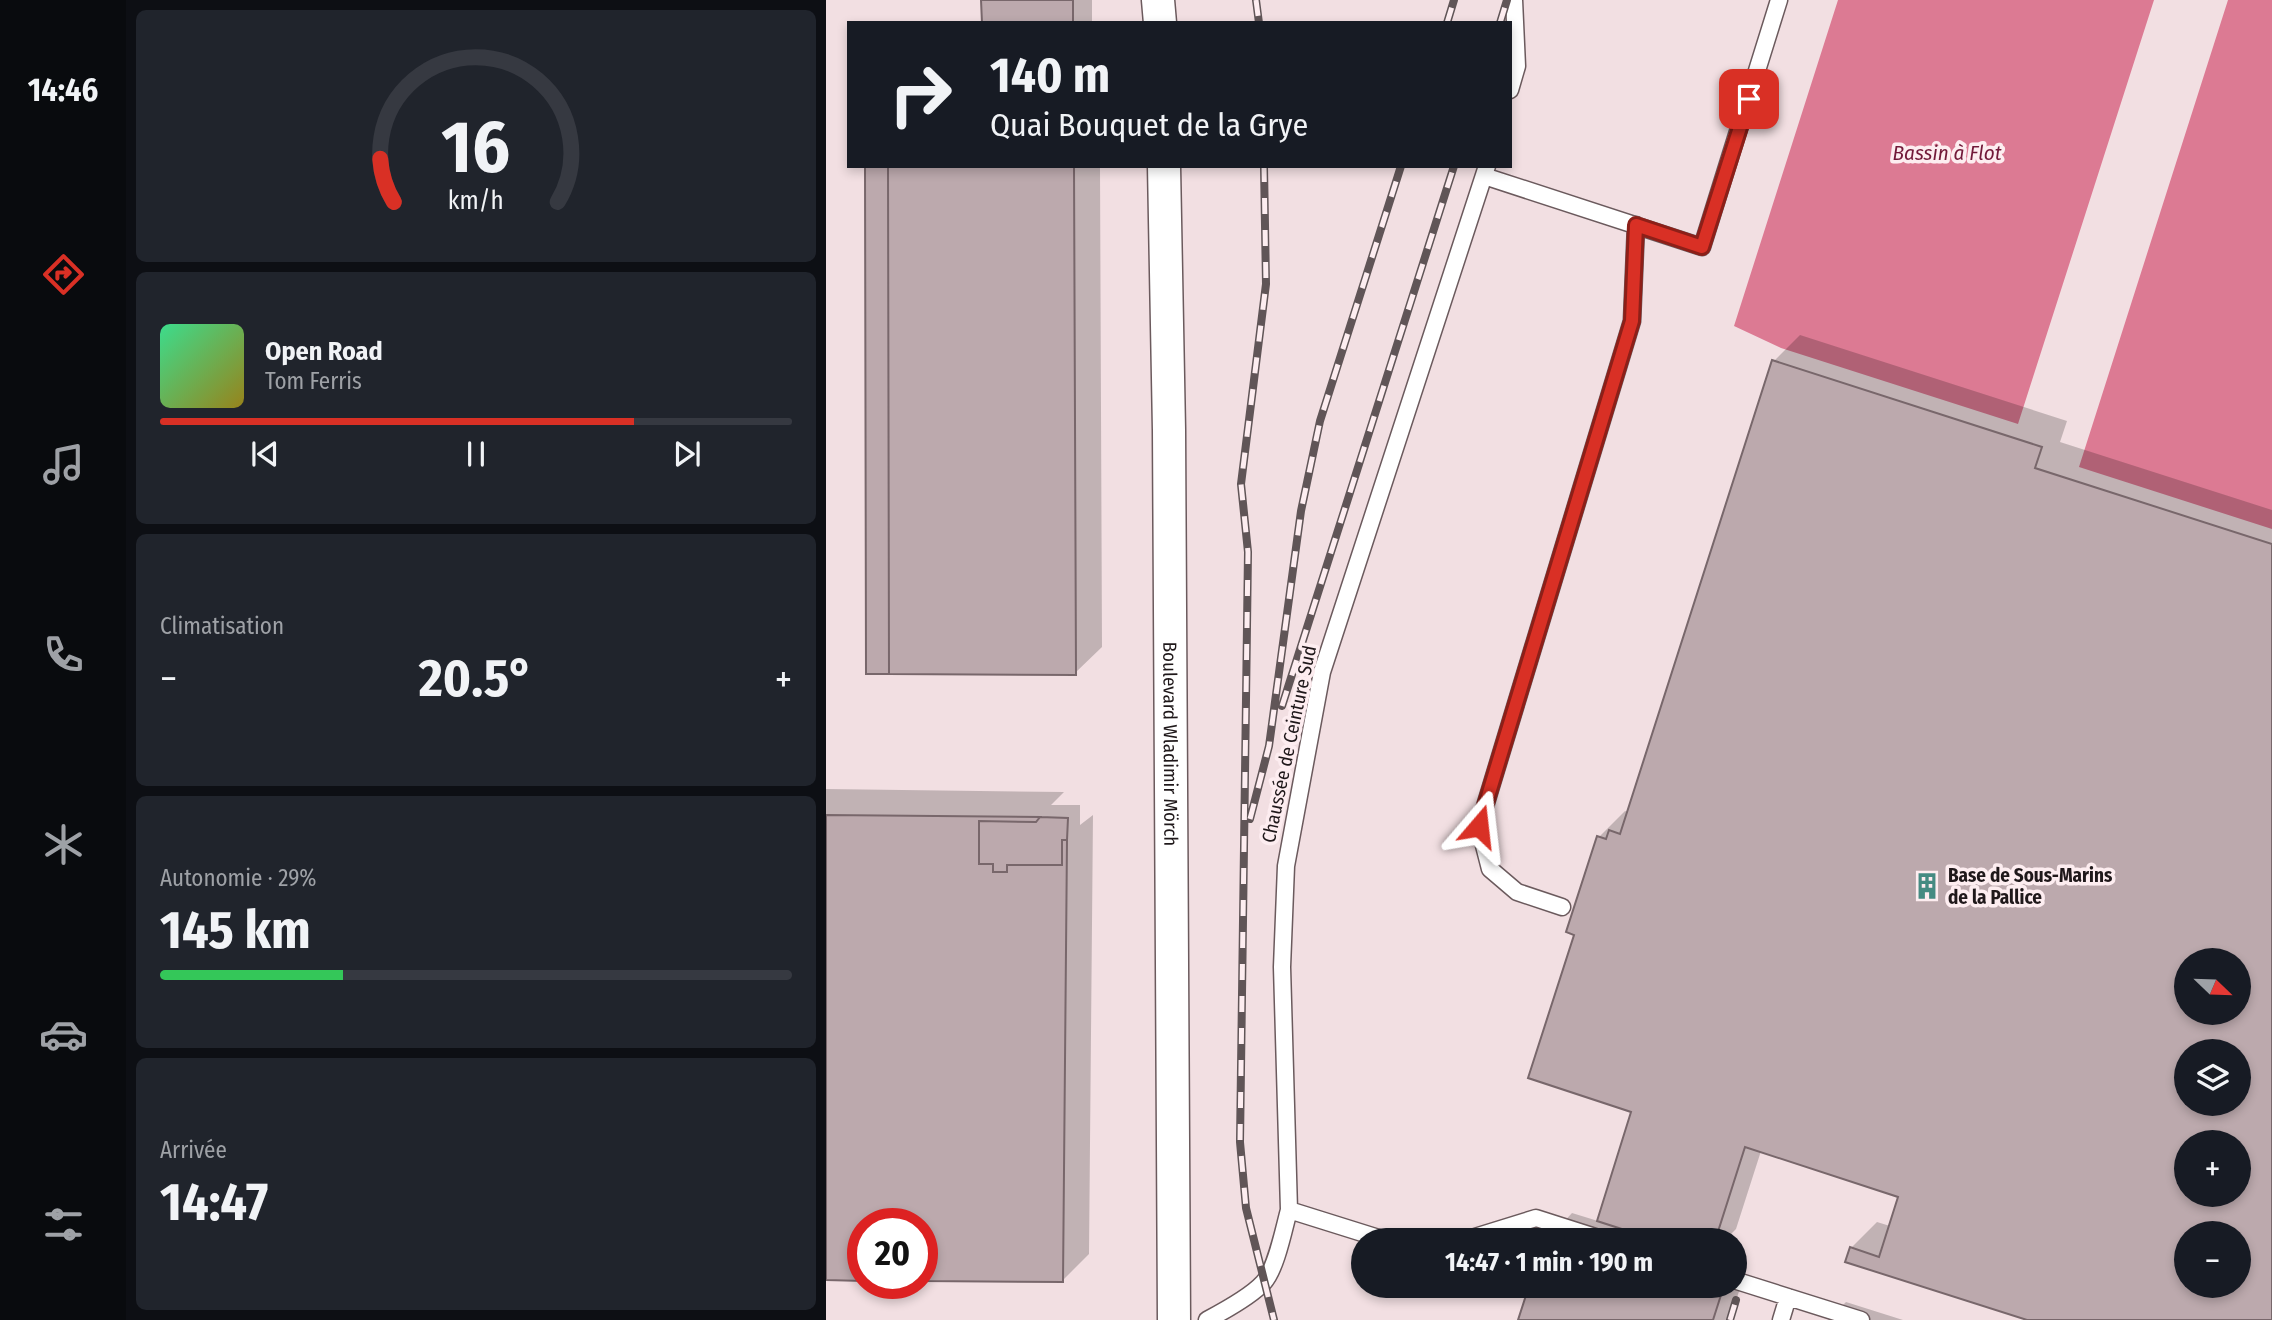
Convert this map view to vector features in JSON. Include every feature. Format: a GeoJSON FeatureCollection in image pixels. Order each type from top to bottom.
{"type":"FeatureCollection","features":[{"type":"Feature","properties":{"kind":"street"},"geometry":{"type":"LineString","coordinates":[[1158,0],[1160,21]]}},
{"type":"Feature","properties":{"kind":"street","name":"Boulevard Wladimir Mörch"},"geometry":{"type":"LineString","coordinates":[[1164,168],[1169,444],[1174,1320]]}},
{"type":"Feature","properties":{"kind":"lane"},"geometry":{"type":"LineString","coordinates":[[1512,83],[1517,66],[1514,0]]}},
{"type":"Feature","properties":{"kind":"lane"},"geometry":{"type":"LineString","coordinates":[[1485,171],[1702,247],[1779,0]]}},
{"type":"Feature","properties":{"kind":"lane","name":"Chaussée de Ceinture Sud"},"geometry":{"type":"LineString","coordinates":[[1207,1320],[1226,1311],[1265,1282],[1280,1244],[1289,1209],[1282,967],[1286,866],[1322,672],[1485,171]]}},
{"type":"Feature","properties":{"kind":"lane"},"geometry":{"type":"LineString","coordinates":[[1562,907],[1517,892],[1490,869],[1479,826],[1632,321],[1636,225]]}},
{"type":"Feature","properties":{"kind":"lane"},"geometry":{"type":"LineString","coordinates":[[1289,1209],[1351,1229]]}},
{"type":"Feature","properties":{"kind":"lane"},"geometry":{"type":"LineString","coordinates":[[1504,1228],[1536,1218],[1567,1228]]}},
{"type":"Feature","properties":{"kind":"lane"},"geometry":{"type":"LineString","coordinates":[[1747,1284],[1861,1320]]}},
{"type":"Feature","properties":{"kind":"lane"},"geometry":{"type":"LineString","coordinates":[[1781,1320],[1788,1297]]}},
{"type":"Feature","properties":{"kind":"water","name":"Bassin à Flot"},"geometry":{"type":"Polygon","coordinates":[[[1838,0],[2154,0],[2018,424],[1781,348],[1734,326],[1838,0]]]}},
{"type":"Feature","properties":{"kind":"water"},"geometry":{"type":"Polygon","coordinates":[[[2228,0],[2272,0],[2272,529],[2079,467],[2228,0]]]}},
{"type":"Feature","properties":{"kind":"building"},"geometry":{"type":"Polygon","coordinates":[[[981,0],[1073,0],[1073,21],[982,21],[981,0]]]}},
{"type":"Feature","properties":{"kind":"building"},"geometry":{"type":"Polygon","coordinates":[[[865,168],[888,168],[889,674],[866,674],[865,168]]]}},
{"type":"Feature","properties":{"kind":"building"},"geometry":{"type":"Polygon","coordinates":[[[888,168],[1074,168],[1076,675],[889,674],[888,168]]]}},
{"type":"Feature","properties":{"kind":"building","name":"Base de Sous-Marins de la Pallice"},"geometry":{"type":"Polygon","coordinates":[[[1772,360],[2042,447],[2035,468],[2272,544],[2272,1320],[2027,1320],[1845,1262],[1850,1247],[1879,1257],[1898,1197],[1745,1147],[1719,1228],[1619,1228],[1597,1221],[1631,1112],[1528,1078],[1574,935],[1566,932],[1597,836],[1606,839],[1609,830],[1620,834],[1772,360]]]}},
{"type":"Feature","properties":{"kind":"building"},"geometry":{"type":"Polygon","coordinates":[[[826,815],[1040,817],[1036,822],[979,821],[979,864],[993,864],[993,872],[1007,872],[1007,865],[1062,865],[1062,840],[1067,840],[1063,1282],[938,1281],[938,1208],[847,1208],[847,1281],[826,1280],[826,815]]]}},
{"type":"Feature","properties":{"kind":"building"},"geometry":{"type":"Polygon","coordinates":[[[1040,817],[1068,818],[1067,840],[1062,840],[1062,865],[1007,865],[1007,872],[993,872],[993,864],[979,864],[979,821],[1036,822],[1040,817]]]}},
{"type":"Feature","properties":{"kind":"building"},"geometry":{"type":"Polygon","coordinates":[[[1525,1298],[1720,1298],[1713,1320],[1518,1320],[1525,1298]]]}},
{"type":"Feature","properties":{"kind":"railway"},"geometry":{"type":"LineString","coordinates":[[1256,0],[1259,21]]}},
{"type":"Feature","properties":{"kind":"railway"},"geometry":{"type":"LineString","coordinates":[[1448,21],[1454,0]]}},
{"type":"Feature","properties":{"kind":"railway"},"geometry":{"type":"LineString","coordinates":[[1501,21],[1507,0]]}},
{"type":"Feature","properties":{"kind":"railway"},"geometry":{"type":"LineString","coordinates":[[1264,168],[1266,284],[1241,484],[1248,552],[1240,1142],[1246,1208],[1274,1320]]}},
{"type":"Feature","properties":{"kind":"railway"},"geometry":{"type":"LineString","coordinates":[[1250,819],[1269,746],[1301,511],[1320,421],[1400,168]]}},
{"type":"Feature","properties":{"kind":"railway"},"geometry":{"type":"LineString","coordinates":[[1282,706],[1453,168]]}},
{"type":"Feature","properties":{"kind":"railway"},"geometry":{"type":"LineString","coordinates":[[1730,1320],[1736,1300]]}},
{"type":"Feature","properties":{"kind":"place","name":"Base de Sous-Marins de la Pallice"},"geometry":{"type":"Point","coordinates":[1927,886]}},
{"type":"Feature","properties":{"kind":"route"},"geometry":{"type":"LineString","coordinates":[[1479,826],[1632,321],[1636,225],[1702,247],[1749,99]]}}]}
